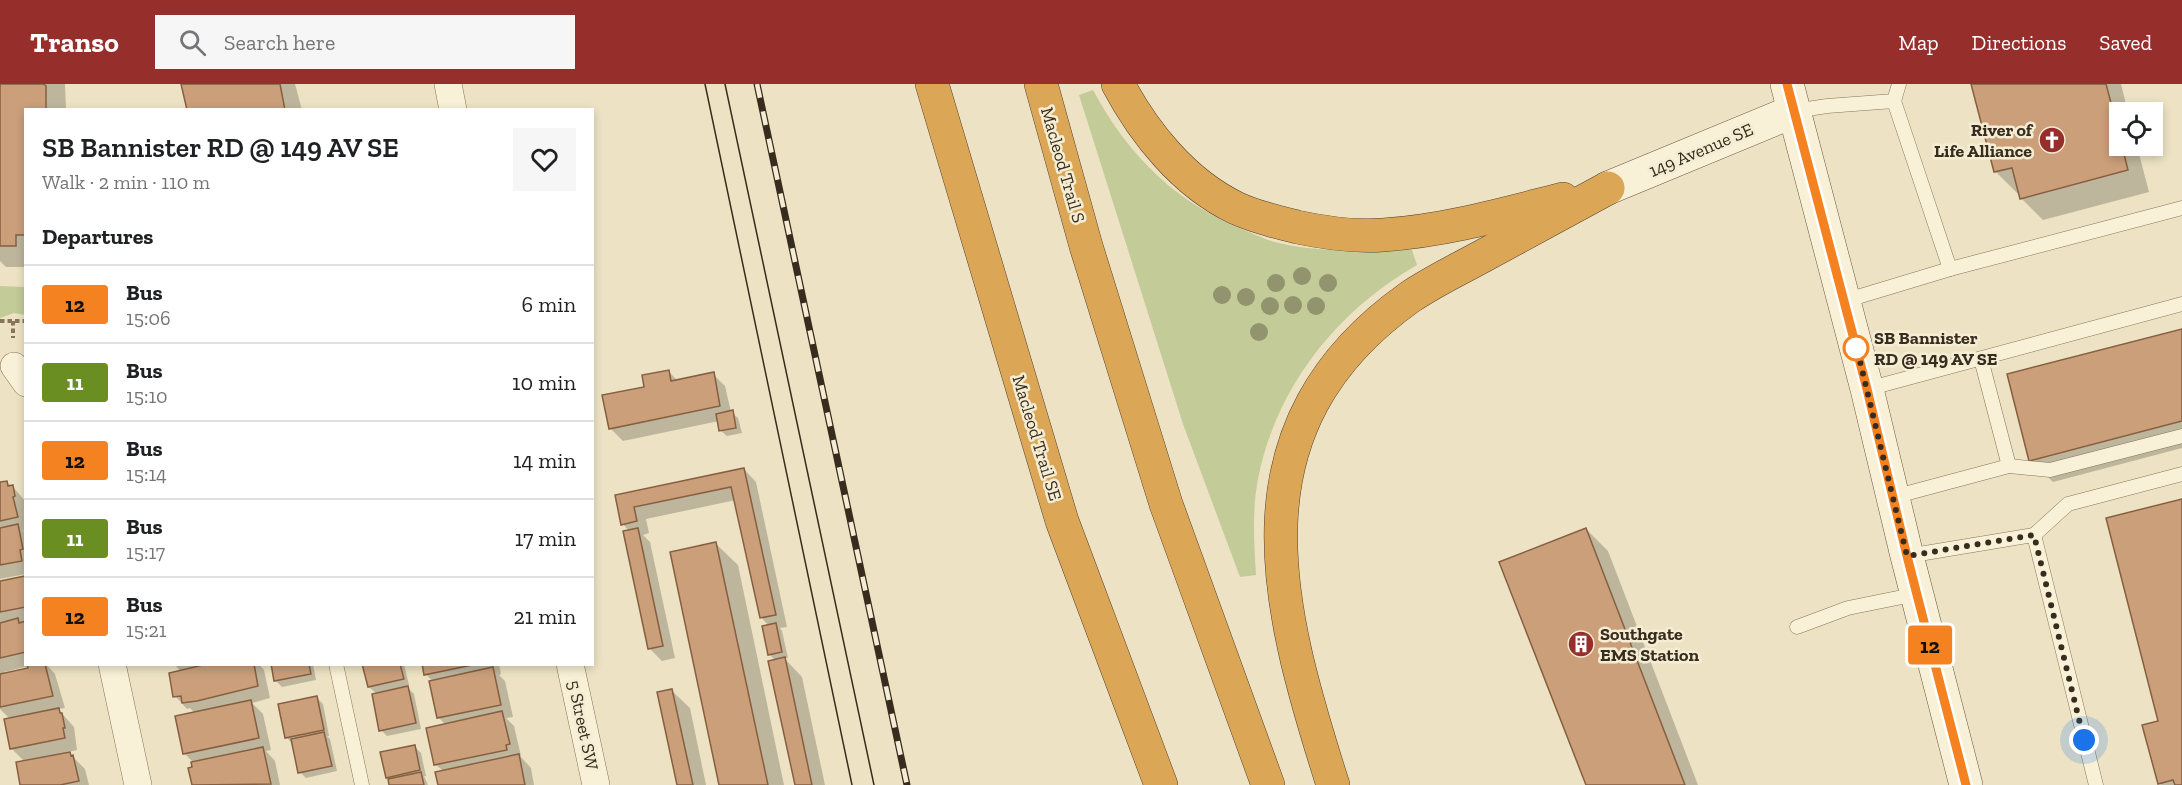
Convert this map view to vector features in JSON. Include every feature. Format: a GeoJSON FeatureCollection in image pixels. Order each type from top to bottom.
{"type":"FeatureCollection","features":[{"type":"Feature","properties":{"kind":"highway","name":"Macleod Trail SE"},"geometry":{"type":"LineString","coordinates":[[932,84],[1062,521],[1161,785]]}},
{"type":"Feature","properties":{"kind":"highway","name":"Macleod Trail S"},"geometry":{"type":"LineString","coordinates":[[1041,84],[1086,246],[1166,504],[1268,785]]}},
{"type":"Feature","properties":{"kind":"highway"},"geometry":{"type":"LineString","coordinates":[[1118,84],[1130,107],[1152,137],[1176,164],[1204,188],[1236,207],[1274,221],[1313,230],[1346,235],[1382,235],[1418,231],[1456,225],[1608,188]]}},
{"type":"Feature","properties":{"kind":"highway"},"geometry":{"type":"LineString","coordinates":[[1333,785],[1305,698],[1294,653],[1284,588],[1280,524],[1283,491],[1298,432],[1332,372],[1380,320],[1411,296],[1443,277],[1608,188]]}},
{"type":"Feature","properties":{"kind":"street"},"geometry":{"type":"LineString","coordinates":[[448,84],[453,108]]}},
{"type":"Feature","properties":{"kind":"street"},"geometry":{"type":"LineString","coordinates":[[1790,98],[1867,389],[1966,785]]}},
{"type":"Feature","properties":{"kind":"street","name":"149 Avenue SE"},"geometry":{"type":"LineString","coordinates":[[1608,188],[1790,98]]}},
{"type":"Feature","properties":{"kind":"street"},"geometry":{"type":"LineString","coordinates":[[112,666],[138,785]]}},
{"type":"Feature","properties":{"kind":"street","name":"5 Street SW"},"geometry":{"type":"LineString","coordinates":[[570,666],[596,785]]}},
{"type":"Feature","properties":{"kind":"lane"},"geometry":{"type":"LineString","coordinates":[[1899,84],[1894,101],[1950,269]]}},
{"type":"Feature","properties":{"kind":"lane"},"geometry":{"type":"LineString","coordinates":[[1790,98],[1827,106],[1894,101]]}},
{"type":"Feature","properties":{"kind":"lane"},"geometry":{"type":"LineString","coordinates":[[1844,301],[1950,269],[2182,208]]}},
{"type":"Feature","properties":{"kind":"lane"},"geometry":{"type":"LineString","coordinates":[[1867,389],[2182,304]]}},
{"type":"Feature","properties":{"kind":"lane"},"geometry":{"type":"LineString","coordinates":[[1981,359],[2009,466]]}},
{"type":"Feature","properties":{"kind":"lane"},"geometry":{"type":"LineString","coordinates":[[1893,497],[2009,466],[2050,470],[2182,436]]}},
{"type":"Feature","properties":{"kind":"lane"},"geometry":{"type":"LineString","coordinates":[[1907,556],[2034,535],[2068,504],[2182,474]]}},
{"type":"Feature","properties":{"kind":"lane"},"geometry":{"type":"LineString","coordinates":[[2034,535],[2096,785]]}},
{"type":"Feature","properties":{"kind":"lane"},"geometry":{"type":"LineString","coordinates":[[1797,627],[1848,608],[1917,594]]}},
{"type":"Feature","properties":{"kind":"lane"},"geometry":{"type":"LineString","coordinates":[[336,666],[362,785]]}},
{"type":"Feature","properties":{"kind":"path"},"geometry":{"type":"LineString","coordinates":[[0,321],[24,321]]}},
{"type":"Feature","properties":{"kind":"green space"},"geometry":{"type":"Polygon","coordinates":[[[1093,90],[1107,114],[1139,157],[1178,193],[1223,221],[1268,240],[1296,246],[1345,251],[1412,250],[1417,265],[1361,305],[1336,329],[1295,383],[1279,413],[1267,445],[1256,491],[1254,527],[1256,575],[1240,577],[1183,424],[1079,95],[1093,90]]]}},
{"type":"Feature","properties":{"kind":"green space"},"geometry":{"type":"Polygon","coordinates":[[[0,286],[24,287],[24,315],[14,313],[0,318],[0,286]]]}},
{"type":"Feature","properties":{"kind":"building"},"geometry":{"type":"Polygon","coordinates":[[[0,84],[44,84],[46,86],[46,108],[24,108],[24,235],[16,235],[16,246],[0,246],[0,84]]]}},
{"type":"Feature","properties":{"kind":"building"},"geometry":{"type":"Polygon","coordinates":[[[181,84],[280,84],[285,108],[187,108],[181,84]]]}},
{"type":"Feature","properties":{"kind":"building","name":"River of Life Alliance"},"geometry":{"type":"Polygon","coordinates":[[[1971,84],[2106,84],[2111,102],[2109,156],[2124,156],[2128,170],[2020,199],[2012,168],[1994,172],[1971,84]]]}},
{"type":"Feature","properties":{"kind":"building"},"geometry":{"type":"Polygon","coordinates":[[[2182,329],[2182,421],[2029,461],[2007,374],[2182,329]]]}},
{"type":"Feature","properties":{"kind":"building"},"geometry":{"type":"Polygon","coordinates":[[[669,370],[671,381],[714,372],[720,406],[609,429],[602,395],[644,387],[642,375],[669,370]]]}},
{"type":"Feature","properties":{"kind":"building"},"geometry":{"type":"Polygon","coordinates":[[[733,410],[736,428],[719,431],[716,414],[733,410]]]}},
{"type":"Feature","properties":{"kind":"building"},"geometry":{"type":"Polygon","coordinates":[[[744,468],[776,615],[760,618],[731,487],[634,507],[637,521],[621,525],[615,495],[744,468]]]}},
{"type":"Feature","properties":{"kind":"building"},"geometry":{"type":"Polygon","coordinates":[[[7,481],[8,486],[13,485],[15,496],[13,497],[18,517],[0,521],[0,482],[7,481]]]}},
{"type":"Feature","properties":{"kind":"building"},"geometry":{"type":"Polygon","coordinates":[[[2182,499],[2182,785],[2175,785],[2173,780],[2158,784],[2142,725],[2158,721],[2106,518],[2182,499]]]}},
{"type":"Feature","properties":{"kind":"building"},"geometry":{"type":"Polygon","coordinates":[[[18,524],[23,549],[20,550],[22,561],[0,565],[0,528],[18,524]]]}},
{"type":"Feature","properties":{"kind":"building"},"geometry":{"type":"Polygon","coordinates":[[[638,528],[663,646],[648,649],[623,531],[638,528]]]}},
{"type":"Feature","properties":{"kind":"building","name":"Southgate EMS Station"},"geometry":{"type":"Polygon","coordinates":[[[1586,528],[1685,785],[1586,785],[1499,562],[1586,528]]]}},
{"type":"Feature","properties":{"kind":"building"},"geometry":{"type":"Polygon","coordinates":[[[716,542],[768,785],[719,785],[670,552],[716,542]]]}},
{"type":"Feature","properties":{"kind":"building"},"geometry":{"type":"Polygon","coordinates":[[[24,576],[24,607],[0,612],[0,581],[24,576]]]}},
{"type":"Feature","properties":{"kind":"building"},"geometry":{"type":"Polygon","coordinates":[[[18,618],[19,623],[24,622],[24,652],[0,658],[0,623],[18,618]]]}},
{"type":"Feature","properties":{"kind":"building"},"geometry":{"type":"Polygon","coordinates":[[[776,623],[782,652],[768,655],[762,626],[776,623]]]}},
{"type":"Feature","properties":{"kind":"building"},"geometry":{"type":"Polygon","coordinates":[[[785,657],[812,785],[795,785],[768,661],[785,657]]]}},
{"type":"Feature","properties":{"kind":"building"},"geometry":{"type":"Polygon","coordinates":[[[28,666],[46,666],[53,696],[0,707],[0,674],[28,668],[28,666]]]}},
{"type":"Feature","properties":{"kind":"building"},"geometry":{"type":"Polygon","coordinates":[[[199,666],[254,666],[258,686],[182,703],[181,696],[173,697],[169,673],[199,666]]]}},
{"type":"Feature","properties":{"kind":"building"},"geometry":{"type":"Polygon","coordinates":[[[271,666],[309,666],[311,674],[274,681],[271,666]]]}},
{"type":"Feature","properties":{"kind":"building"},"geometry":{"type":"Polygon","coordinates":[[[363,666],[401,666],[404,679],[368,687],[363,666]]]}},
{"type":"Feature","properties":{"kind":"building"},"geometry":{"type":"Polygon","coordinates":[[[422,666],[467,666],[424,675],[422,666]]]}},
{"type":"Feature","properties":{"kind":"building"},"geometry":{"type":"Polygon","coordinates":[[[493,667],[501,705],[437,718],[429,681],[493,667]]]}},
{"type":"Feature","properties":{"kind":"building"},"geometry":{"type":"Polygon","coordinates":[[[408,686],[416,723],[379,731],[372,694],[408,686]]]}},
{"type":"Feature","properties":{"kind":"building"},"geometry":{"type":"Polygon","coordinates":[[[672,689],[693,785],[677,785],[657,692],[672,689]]]}},
{"type":"Feature","properties":{"kind":"building"},"geometry":{"type":"Polygon","coordinates":[[[317,696],[324,730],[285,738],[278,704],[317,696]]]}},
{"type":"Feature","properties":{"kind":"building"},"geometry":{"type":"Polygon","coordinates":[[[251,700],[259,738],[183,754],[175,716],[251,700]]]}},
{"type":"Feature","properties":{"kind":"building"},"geometry":{"type":"Polygon","coordinates":[[[59,708],[65,728],[63,728],[65,738],[10,749],[4,719],[59,708]]]}},
{"type":"Feature","properties":{"kind":"building"},"geometry":{"type":"Polygon","coordinates":[[[502,711],[510,744],[506,745],[507,750],[434,765],[426,728],[502,711]]]}},
{"type":"Feature","properties":{"kind":"building"},"geometry":{"type":"Polygon","coordinates":[[[324,732],[332,766],[298,773],[291,739],[324,732]]]}},
{"type":"Feature","properties":{"kind":"building"},"geometry":{"type":"Polygon","coordinates":[[[415,745],[420,770],[386,778],[380,752],[415,745]]]}},
{"type":"Feature","properties":{"kind":"building"},"geometry":{"type":"Polygon","coordinates":[[[263,747],[271,784],[192,785],[188,768],[192,767],[191,762],[263,747]]]}},
{"type":"Feature","properties":{"kind":"building"},"geometry":{"type":"Polygon","coordinates":[[[70,752],[71,756],[73,755],[79,781],[60,785],[20,785],[16,762],[70,752]]]}},
{"type":"Feature","properties":{"kind":"building"},"geometry":{"type":"Polygon","coordinates":[[[519,754],[525,785],[438,785],[435,772],[519,754]]]}},
{"type":"Feature","properties":{"kind":"building"},"geometry":{"type":"Polygon","coordinates":[[[421,772],[424,785],[389,785],[388,779],[421,772]]]}},
{"type":"Feature","properties":{"kind":"tram line"},"geometry":{"type":"LineString","coordinates":[[705,84],[852,785]]}},
{"type":"Feature","properties":{"kind":"tram line"},"geometry":{"type":"LineString","coordinates":[[725,84],[874,785]]}},
{"type":"Feature","properties":{"kind":"railway"},"geometry":{"type":"LineString","coordinates":[[757,84],[907,785]]}},
{"type":"Feature","properties":{"kind":"bus line","name":"12"},"geometry":{"type":"LineString","coordinates":[[1787,84],[1867,389],[1966,785]]}},
{"type":"Feature","properties":{"kind":"place","name":"River of Life Alliance"},"geometry":{"type":"Point","coordinates":[2052,140]}},
{"type":"Feature","properties":{"kind":"place","name":"SB Bannister RD @ 149 AV SE"},"geometry":{"type":"Point","coordinates":[1856,348]}},
{"type":"Feature","properties":{"kind":"place","name":"Southgate EMS Station"},"geometry":{"type":"Point","coordinates":[1581,644]}},
{"type":"Feature","properties":{"kind":"route"},"geometry":{"type":"LineString","coordinates":[[1856,348],[1856,345],[1907,556],[2034,535],[2084,740]]}}]}
